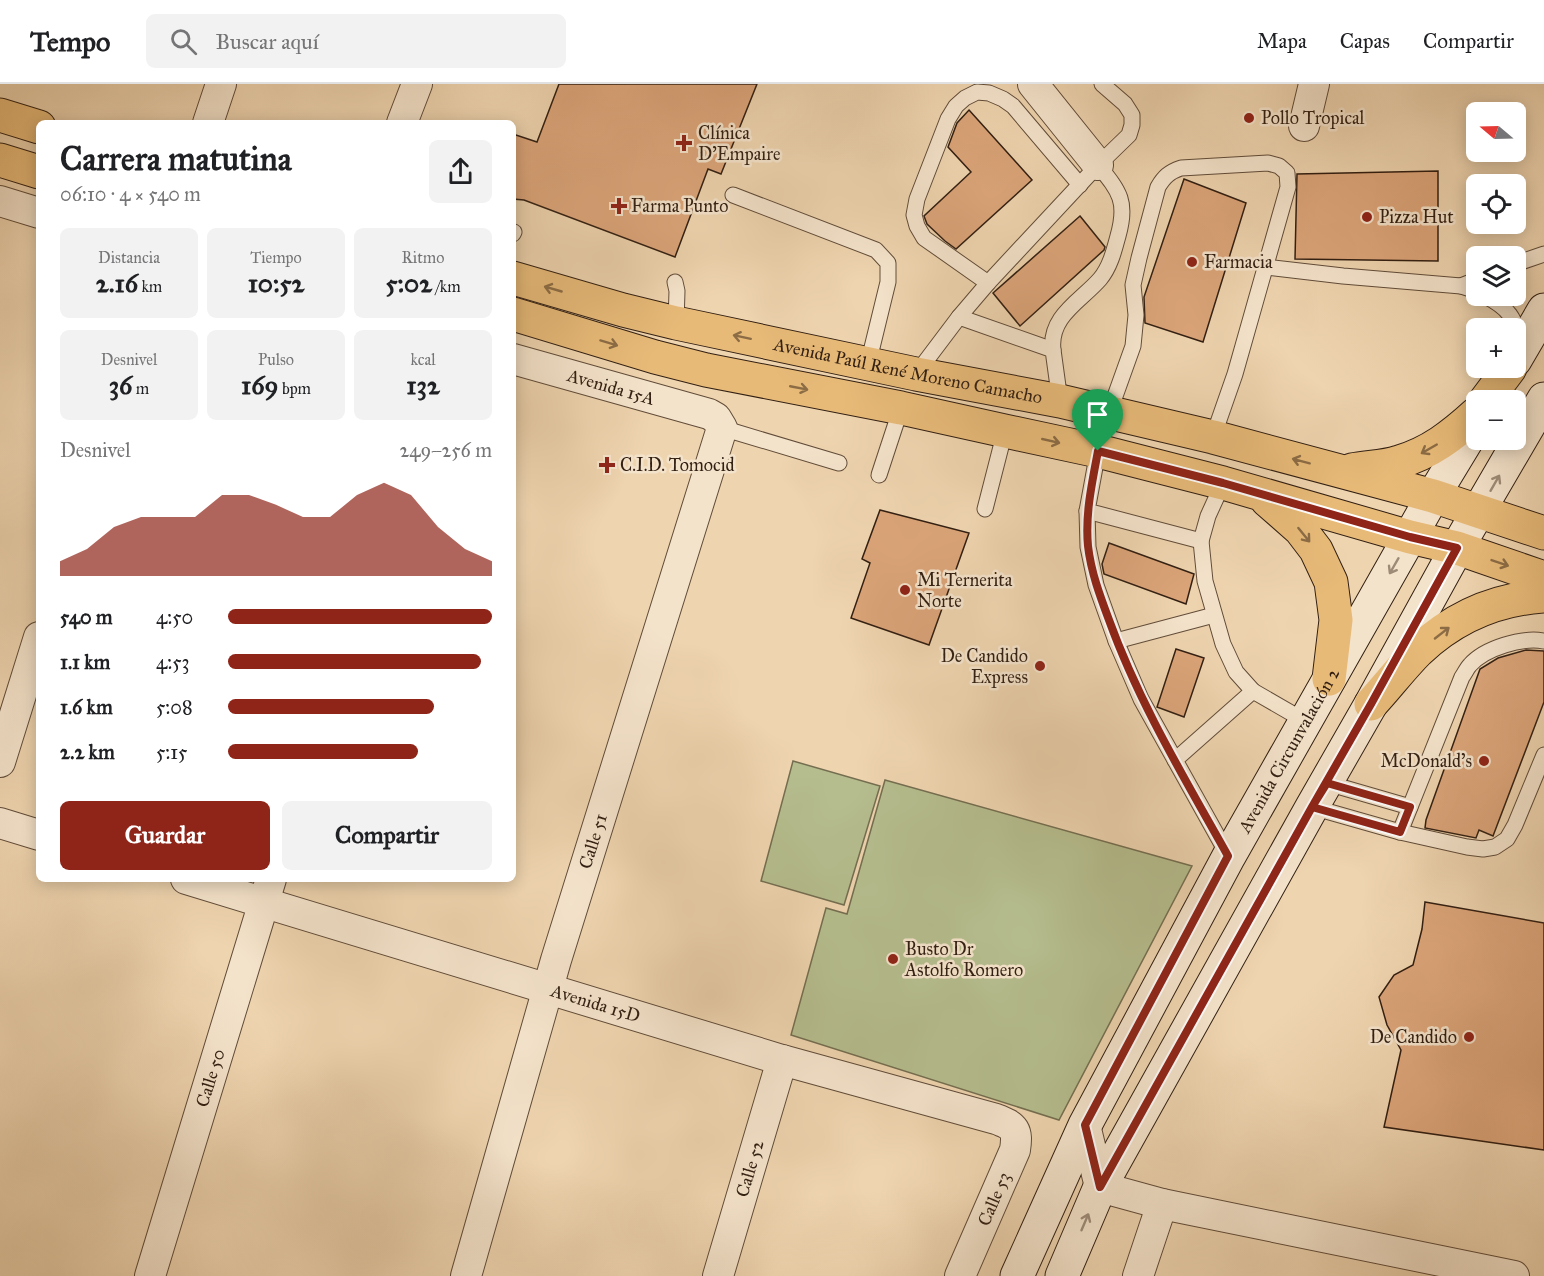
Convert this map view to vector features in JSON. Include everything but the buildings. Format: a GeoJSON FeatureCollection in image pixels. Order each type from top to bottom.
{"type":"FeatureCollection","features":[{"type":"Feature","properties":{"kind":"main road"},"geometry":{"type":"LineString","coordinates":[[0,115],[36,126]]}},
{"type":"Feature","properties":{"kind":"main road"},"geometry":{"type":"LineString","coordinates":[[0,160],[36,171]]}},
{"type":"Feature","properties":{"kind":"main road","name":"Avenida Paúl René Moreno Camacho"},"geometry":{"type":"LineString","coordinates":[[516,279],[676,323],[916,374],[1060,401],[1213,437],[1433,496],[1544,533]]}},
{"type":"Feature","properties":{"kind":"main road"},"geometry":{"type":"LineString","coordinates":[[1526,341],[1544,310]]}},
{"type":"Feature","properties":{"kind":"main road"},"geometry":{"type":"LineString","coordinates":[[516,315],[686,365],[901,408],[1098,451],[1457,548],[1544,578]]}},
{"type":"Feature","properties":{"kind":"main road"},"geometry":{"type":"LineString","coordinates":[[1062,1276],[1100,1187],[1457,548],[1544,399]]}},
{"type":"Feature","properties":{"kind":"main road"},"geometry":{"type":"LineString","coordinates":[[1340,472],[1398,463],[1424,453],[1450,437],[1466,423]]}},
{"type":"Feature","properties":{"kind":"main road","name":"Avenida Circunvalación 2"},"geometry":{"type":"LineString","coordinates":[[1017,1276],[1085,1125],[1228,856],[1466,442]]}},
{"type":"Feature","properties":{"kind":"main road"},"geometry":{"type":"LineString","coordinates":[[1262,495],[1300,529],[1316,550],[1331,582],[1335,620],[1329,680]]}},
{"type":"Feature","properties":{"kind":"main road"},"geometry":{"type":"LineString","coordinates":[[1371,704],[1418,651],[1467,615],[1493,604],[1525,597],[1544,596]]}},
{"type":"Feature","properties":{"kind":"street"},"geometry":{"type":"LineString","coordinates":[[209,120],[220,84]]}},
{"type":"Feature","properties":{"kind":"street"},"geometry":{"type":"LineString","coordinates":[[403,120],[417,84]]}},
{"type":"Feature","properties":{"kind":"street"},"geometry":{"type":"LineString","coordinates":[[1033,84],[1089,175]]}},
{"type":"Feature","properties":{"kind":"street"},"geometry":{"type":"LineString","coordinates":[[1304,126],[1314,84]]}},
{"type":"Feature","properties":{"kind":"street"},"geometry":{"type":"LineString","coordinates":[[0,201],[36,212]]}},
{"type":"Feature","properties":{"kind":"street","name":"Avenida 15A"},"geometry":{"type":"LineString","coordinates":[[516,360],[716,421]]}},
{"type":"Feature","properties":{"kind":"street","name":"Calle 51"},"geometry":{"type":"LineString","coordinates":[[466,1276],[548,988],[716,421]]}},
{"type":"Feature","properties":{"kind":"street"},"geometry":{"type":"LineString","coordinates":[[0,762],[36,647]]}},
{"type":"Feature","properties":{"kind":"street"},"geometry":{"type":"LineString","coordinates":[[0,823],[36,834]]}},
{"type":"Feature","properties":{"kind":"street","name":"Avenida 15D"},"geometry":{"type":"LineString","coordinates":[[206,882],[267,891],[548,988],[782,1060],[1007,1123]]}},
{"type":"Feature","properties":{"kind":"street","name":"Calle 50"},"geometry":{"type":"LineString","coordinates":[[150,1276],[267,891]]}},
{"type":"Feature","properties":{"kind":"street","name":"Calle 52"},"geometry":{"type":"LineString","coordinates":[[718,1276],[782,1060]]}},
{"type":"Feature","properties":{"kind":"street","name":"Calle 53"},"geometry":{"type":"LineString","coordinates":[[960,1276],[1015,1150],[1017,1138],[1014,1128],[1007,1123]]}},
{"type":"Feature","properties":{"kind":"street"},"geometry":{"type":"LineString","coordinates":[[1085,1125],[1100,1187],[1162,1204],[1514,1276]]}},
{"type":"Feature","properties":{"kind":"street"},"geometry":{"type":"LineString","coordinates":[[1138,1276],[1162,1204]]}},
{"type":"Feature","properties":{"kind":"lane"},"geometry":{"type":"LineString","coordinates":[[916,374],[988,283],[1129,135],[1132,115],[1125,104],[1102,84]]}},
{"type":"Feature","properties":{"kind":"lane"},"geometry":{"type":"LineString","coordinates":[[988,283],[924,238],[914,215],[917,199],[948,119],[956,106],[977,92],[989,93],[1003,99],[1089,175],[1116,187],[1123,207],[1122,221],[1107,267],[1101,278],[1061,318],[1052,339],[1060,401]]}},
{"type":"Feature","properties":{"kind":"lane"},"geometry":{"type":"LineString","coordinates":[[1108,413],[1133,346],[1136,315],[1133,285],[1158,187],[1163,179],[1170,172],[1181,168],[1261,163],[1279,166],[1287,173],[1288,187],[1235,374],[1213,437]]}},
{"type":"Feature","properties":{"kind":"lane"},"geometry":{"type":"LineString","coordinates":[[733,195],[876,250],[888,263],[888,282],[868,364]]}},
{"type":"Feature","properties":{"kind":"lane"},"geometry":{"type":"LineString","coordinates":[[1526,260],[1544,254]]}},
{"type":"Feature","properties":{"kind":"lane"},"geometry":{"type":"LineString","coordinates":[[1266,267],[1466,288]]}},
{"type":"Feature","properties":{"kind":"lane"},"geometry":{"type":"LineString","coordinates":[[675,282],[676,323]]}},
{"type":"Feature","properties":{"kind":"lane"},"geometry":{"type":"LineString","coordinates":[[1461,286],[1466,284]]}},
{"type":"Feature","properties":{"kind":"lane"},"geometry":{"type":"LineString","coordinates":[[1501,306],[1512,318]]}},
{"type":"Feature","properties":{"kind":"lane"},"geometry":{"type":"LineString","coordinates":[[959,317],[1053,350]]}},
{"type":"Feature","properties":{"kind":"lane"},"geometry":{"type":"LineString","coordinates":[[879,475],[901,408]]}},
{"type":"Feature","properties":{"kind":"lane"},"geometry":{"type":"LineString","coordinates":[[716,421],[839,463]]}},
{"type":"Feature","properties":{"kind":"lane"},"geometry":{"type":"LineString","coordinates":[[985,509],[1005,430]]}},
{"type":"Feature","properties":{"kind":"lane"},"geometry":{"type":"LineString","coordinates":[[1098,451],[1087,511],[1088,547],[1096,585],[1116,641],[1141,699],[1228,856]]}},
{"type":"Feature","properties":{"kind":"lane"},"geometry":{"type":"LineString","coordinates":[[1223,483],[1208,516],[1201,541],[1205,581],[1223,644],[1236,672],[1252,691],[1305,721]]}},
{"type":"Feature","properties":{"kind":"lane"},"geometry":{"type":"LineString","coordinates":[[1087,511],[1201,541]]}},
{"type":"Feature","properties":{"kind":"lane"},"geometry":{"type":"LineString","coordinates":[[1116,641],[1214,615]]}},
{"type":"Feature","properties":{"kind":"lane"},"geometry":{"type":"LineString","coordinates":[[1400,832],[1462,677],[1470,665],[1480,657],[1509,644],[1535,639],[1544,640]]}},
{"type":"Feature","properties":{"kind":"lane"},"geometry":{"type":"LineString","coordinates":[[1175,760],[1252,691]]}},
{"type":"Feature","properties":{"kind":"lane"},"geometry":{"type":"LineString","coordinates":[[1319,795],[1400,832],[1467,847],[1483,849],[1495,847],[1507,839],[1515,825],[1544,755]]}},
{"type":"Feature","properties":{"kind":"lane"},"geometry":{"type":"LineString","coordinates":[[1319,795],[1410,807]]}},
{"type":"Feature","properties":{"kind":"green space"},"geometry":{"type":"Polygon","coordinates":[[[793,761],[880,786],[844,905],[761,881],[793,761]]]}},
{"type":"Feature","properties":{"kind":"green space"},"geometry":{"type":"Polygon","coordinates":[[[885,780],[1192,866],[1059,1120],[791,1035],[826,908],[847,914],[885,780]]]}},
{"type":"Feature","properties":{"kind":"place","name":"Pollo Tropical"},"geometry":{"type":"Point","coordinates":[1249,118]}},
{"type":"Feature","properties":{"kind":"place","name":"Clínica D'Empaire"},"geometry":{"type":"Point","coordinates":[684,143]}},
{"type":"Feature","properties":{"kind":"place","name":"Farma Punto"},"geometry":{"type":"Point","coordinates":[619,206]}},
{"type":"Feature","properties":{"kind":"place","name":"Pizza Hut"},"geometry":{"type":"Point","coordinates":[1367,217]}},
{"type":"Feature","properties":{"kind":"place","name":"Farmacia"},"geometry":{"type":"Point","coordinates":[1192,262]}},
{"type":"Feature","properties":{"kind":"place","name":"C.I.D. Tomocid"},"geometry":{"type":"Point","coordinates":[607,465]}},
{"type":"Feature","properties":{"kind":"place","name":"Mi Ternerita Norte"},"geometry":{"type":"Point","coordinates":[905,590]}},
{"type":"Feature","properties":{"kind":"place","name":"De Candido Express"},"geometry":{"type":"Point","coordinates":[1040,666]}},
{"type":"Feature","properties":{"kind":"place","name":"McDonald's"},"geometry":{"type":"Point","coordinates":[1484,761]}},
{"type":"Feature","properties":{"kind":"place","name":"Busto Dr Astolfo Romero"},"geometry":{"type":"Point","coordinates":[893,959]}},
{"type":"Feature","properties":{"kind":"place","name":"De Candido"},"geometry":{"type":"Point","coordinates":[1469,1037]}},
{"type":"Feature","properties":{"kind":"route"},"geometry":{"type":"LineString","coordinates":[[1098,451],[1087,511],[1088,547],[1096,585],[1116,641],[1141,699],[1228,856],[1085,1125],[1100,1187],[1312,807],[1327,783],[1410,807],[1400,832],[1312,807],[1457,548],[1098,451]]}}]}
